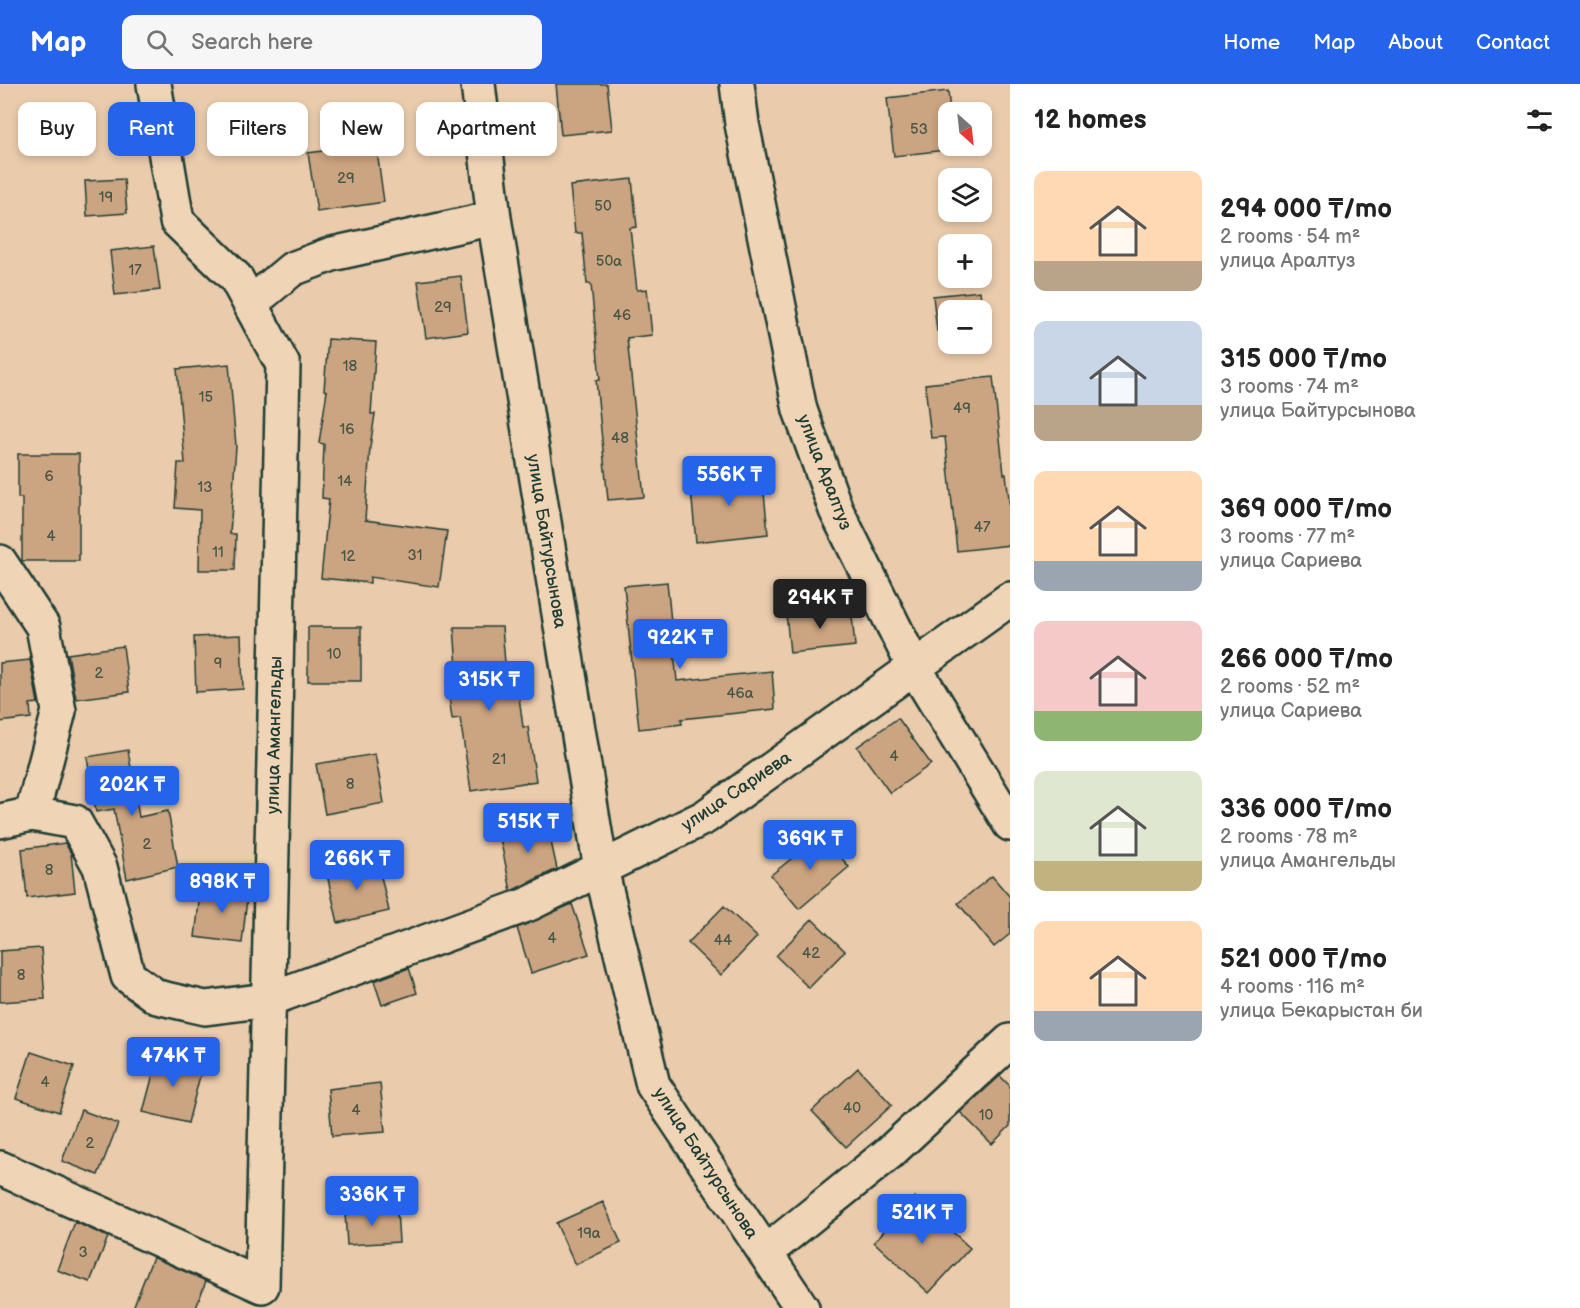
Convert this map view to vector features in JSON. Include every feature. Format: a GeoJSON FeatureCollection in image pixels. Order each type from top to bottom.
{"type":"FeatureCollection","features":[{"type":"Feature","properties":{"kind":"street","name":"улица Амангельды"},"geometry":{"type":"LineString","coordinates":[[0,1168],[262,1286],[283,365],[236,278],[177,221],[154,84]]}},
{"type":"Feature","properties":{"kind":"street","name":"улица Байтурсынова"},"geometry":{"type":"LineString","coordinates":[[478,84],[494,218],[601,869],[653,1085],[802,1308]]}},
{"type":"Feature","properties":{"kind":"street","name":"улица Аралтуз"},"geometry":{"type":"LineString","coordinates":[[737,84],[742,124],[800,410],[836,510],[914,667],[1010,824]]}},
{"type":"Feature","properties":{"kind":"street"},"geometry":{"type":"LineString","coordinates":[[250,304],[291,269],[332,254],[494,218]]}},
{"type":"Feature","properties":{"kind":"street"},"geometry":{"type":"LineString","coordinates":[[0,562],[43,627],[59,711],[32,814],[0,821]]}},
{"type":"Feature","properties":{"kind":"street","name":"улица Сариева"},"geometry":{"type":"LineString","coordinates":[[32,814],[75,822],[100,867],[129,976],[158,997],[205,1008],[267,1000],[529,904],[705,817],[1010,599]]}},
{"type":"Feature","properties":{"kind":"street"},"geometry":{"type":"LineString","coordinates":[[765,1253],[889,1153],[1010,1041]]}},
{"type":"Feature","properties":{"kind":"building"},"geometry":{"type":"Polygon","coordinates":[[[556,84],[607,84],[612,130],[561,135],[556,84]]]}},
{"type":"Feature","properties":{"kind":"building"},"geometry":{"type":"Polygon","coordinates":[[[948,91],[949,102],[938,102],[938,151],[894,156],[887,98],[948,91]]]}},
{"type":"Feature","properties":{"kind":"building"},"geometry":{"type":"Polygon","coordinates":[[[320,151],[320,156],[378,156],[384,202],[317,212],[308,153],[320,151]]]}},
{"type":"Feature","properties":{"kind":"building"},"geometry":{"type":"Polygon","coordinates":[[[124,179],[127,213],[87,216],[85,181],[124,179]]]}},
{"type":"Feature","properties":{"kind":"building"},"geometry":{"type":"Polygon","coordinates":[[[632,179],[637,227],[630,228],[637,290],[647,289],[652,335],[627,338],[644,497],[608,500],[596,380],[600,380],[591,284],[587,284],[582,233],[575,233],[570,186],[632,179]]]}},
{"type":"Feature","properties":{"kind":"building"},"geometry":{"type":"Polygon","coordinates":[[[154,246],[160,290],[115,295],[110,251],[154,246]]]}},
{"type":"Feature","properties":{"kind":"building"},"geometry":{"type":"Polygon","coordinates":[[[461,276],[468,332],[426,338],[418,281],[461,276]]]}},
{"type":"Feature","properties":{"kind":"building"},"geometry":{"type":"Polygon","coordinates":[[[980,291],[981,300],[938,300],[937,331],[933,296],[980,291]]]}},
{"type":"Feature","properties":{"kind":"building"},"geometry":{"type":"Polygon","coordinates":[[[328,339],[376,342],[371,414],[375,414],[370,447],[365,520],[447,531],[439,587],[370,577],[370,583],[321,578],[329,499],[322,498],[324,444],[319,443],[327,391],[324,390],[328,339]]]}},
{"type":"Feature","properties":{"kind":"building"},"geometry":{"type":"Polygon","coordinates":[[[229,364],[236,446],[230,534],[236,534],[235,570],[199,570],[200,510],[175,508],[178,463],[185,463],[177,369],[229,364]]]}},
{"type":"Feature","properties":{"kind":"building"},"geometry":{"type":"Polygon","coordinates":[[[993,377],[1010,508],[1010,545],[957,551],[945,437],[931,438],[925,384],[993,377]]]}},
{"type":"Feature","properties":{"kind":"building"},"geometry":{"type":"Polygon","coordinates":[[[18,454],[79,454],[79,561],[22,561],[22,498],[18,498],[18,454]]]}},
{"type":"Feature","properties":{"kind":"building"},"geometry":{"type":"Polygon","coordinates":[[[762,472],[768,534],[696,542],[690,480],[762,472]]]}},
{"type":"Feature","properties":{"kind":"building"},"geometry":{"type":"Polygon","coordinates":[[[667,582],[677,681],[772,671],[775,709],[681,719],[682,724],[639,729],[624,586],[667,582]]]}},
{"type":"Feature","properties":{"kind":"building"},"geometry":{"type":"Polygon","coordinates":[[[851,606],[855,646],[790,653],[786,613],[851,606]]]}},
{"type":"Feature","properties":{"kind":"building"},"geometry":{"type":"Polygon","coordinates":[[[308,627],[361,627],[361,681],[308,681],[308,627]]]}},
{"type":"Feature","properties":{"kind":"building"},"geometry":{"type":"Polygon","coordinates":[[[454,627],[502,627],[506,675],[516,674],[523,727],[528,727],[536,781],[471,791],[460,718],[452,719],[447,682],[458,681],[454,627]]]}},
{"type":"Feature","properties":{"kind":"building"},"geometry":{"type":"Polygon","coordinates":[[[241,635],[243,689],[196,692],[194,637],[241,635]]]}},
{"type":"Feature","properties":{"kind":"building"},"geometry":{"type":"Polygon","coordinates":[[[123,646],[129,692],[76,699],[68,654],[123,646]]]}},
{"type":"Feature","properties":{"kind":"building"},"geometry":{"type":"Polygon","coordinates":[[[30,660],[38,703],[30,704],[31,718],[0,722],[0,663],[30,660]]]}},
{"type":"Feature","properties":{"kind":"building"},"geometry":{"type":"Polygon","coordinates":[[[898,718],[931,764],[890,793],[857,747],[898,718]]]}},
{"type":"Feature","properties":{"kind":"building"},"geometry":{"type":"Polygon","coordinates":[[[128,750],[139,817],[168,811],[178,867],[127,879],[114,809],[96,812],[87,757],[128,750]]]}},
{"type":"Feature","properties":{"kind":"building"},"geometry":{"type":"Polygon","coordinates":[[[375,754],[384,803],[325,814],[316,764],[375,754]]]}},
{"type":"Feature","properties":{"kind":"building"},"geometry":{"type":"Polygon","coordinates":[[[547,823],[557,869],[511,891],[499,833],[547,823]]]}},
{"type":"Feature","properties":{"kind":"building"},"geometry":{"type":"Polygon","coordinates":[[[822,834],[849,867],[799,909],[771,875],[822,834]]]}},
{"type":"Feature","properties":{"kind":"building"},"geometry":{"type":"Polygon","coordinates":[[[65,843],[71,853],[75,892],[27,898],[22,849],[65,843]]]}},
{"type":"Feature","properties":{"kind":"building"},"geometry":{"type":"Polygon","coordinates":[[[377,859],[389,911],[338,923],[326,870],[377,859]]]}},
{"type":"Feature","properties":{"kind":"building"},"geometry":{"type":"Polygon","coordinates":[[[992,876],[1010,897],[1010,934],[994,947],[958,903],[992,876]]]}},
{"type":"Feature","properties":{"kind":"building"},"geometry":{"type":"Polygon","coordinates":[[[201,885],[248,890],[242,943],[195,937],[201,885]]]}},
{"type":"Feature","properties":{"kind":"building"},"geometry":{"type":"Polygon","coordinates":[[[572,904],[589,954],[531,973],[517,928],[572,904]]]}},
{"type":"Feature","properties":{"kind":"building"},"geometry":{"type":"Polygon","coordinates":[[[724,906],[757,937],[721,975],[688,943],[724,906]]]}},
{"type":"Feature","properties":{"kind":"building"},"geometry":{"type":"Polygon","coordinates":[[[812,919],[845,951],[809,988],[776,956],[812,919]]]}},
{"type":"Feature","properties":{"kind":"building"},"geometry":{"type":"Polygon","coordinates":[[[41,948],[45,999],[0,1002],[0,951],[41,948]]]}},
{"type":"Feature","properties":{"kind":"building"},"geometry":{"type":"Polygon","coordinates":[[[409,968],[417,993],[382,1005],[374,981],[409,968]]]}},
{"type":"Feature","properties":{"kind":"building"},"geometry":{"type":"Polygon","coordinates":[[[31,1052],[74,1066],[59,1112],[16,1098],[31,1052]]]}},
{"type":"Feature","properties":{"kind":"building"},"geometry":{"type":"Polygon","coordinates":[[[159,1052],[203,1064],[188,1123],[143,1112],[159,1052]]]}},
{"type":"Feature","properties":{"kind":"building"},"geometry":{"type":"Polygon","coordinates":[[[858,1068],[892,1105],[846,1147],[812,1111],[858,1068]]]}},
{"type":"Feature","properties":{"kind":"building"},"geometry":{"type":"Polygon","coordinates":[[[1000,1076],[1010,1086],[1010,1126],[992,1144],[960,1112],[1000,1076]]]}},
{"type":"Feature","properties":{"kind":"building"},"geometry":{"type":"Polygon","coordinates":[[[380,1083],[385,1132],[332,1136],[328,1089],[380,1083]]]}},
{"type":"Feature","properties":{"kind":"building"},"geometry":{"type":"Polygon","coordinates":[[[81,1110],[118,1124],[98,1175],[62,1161],[81,1110]]]}},
{"type":"Feature","properties":{"kind":"building"},"geometry":{"type":"Polygon","coordinates":[[[915,1197],[970,1248],[929,1293],[874,1242],[915,1197]]]}},
{"type":"Feature","properties":{"kind":"building"},"geometry":{"type":"Polygon","coordinates":[[[603,1202],[621,1243],[575,1265],[556,1223],[603,1202]]]}},
{"type":"Feature","properties":{"kind":"building"},"geometry":{"type":"Polygon","coordinates":[[[397,1210],[399,1242],[347,1245],[345,1213],[397,1210]]]}},
{"type":"Feature","properties":{"kind":"building"},"geometry":{"type":"Polygon","coordinates":[[[75,1222],[108,1237],[90,1282],[57,1270],[75,1222]]]}},
{"type":"Feature","properties":{"kind":"building"},"geometry":{"type":"Polygon","coordinates":[[[153,1257],[206,1281],[196,1308],[133,1308],[153,1257]]]}}]}
